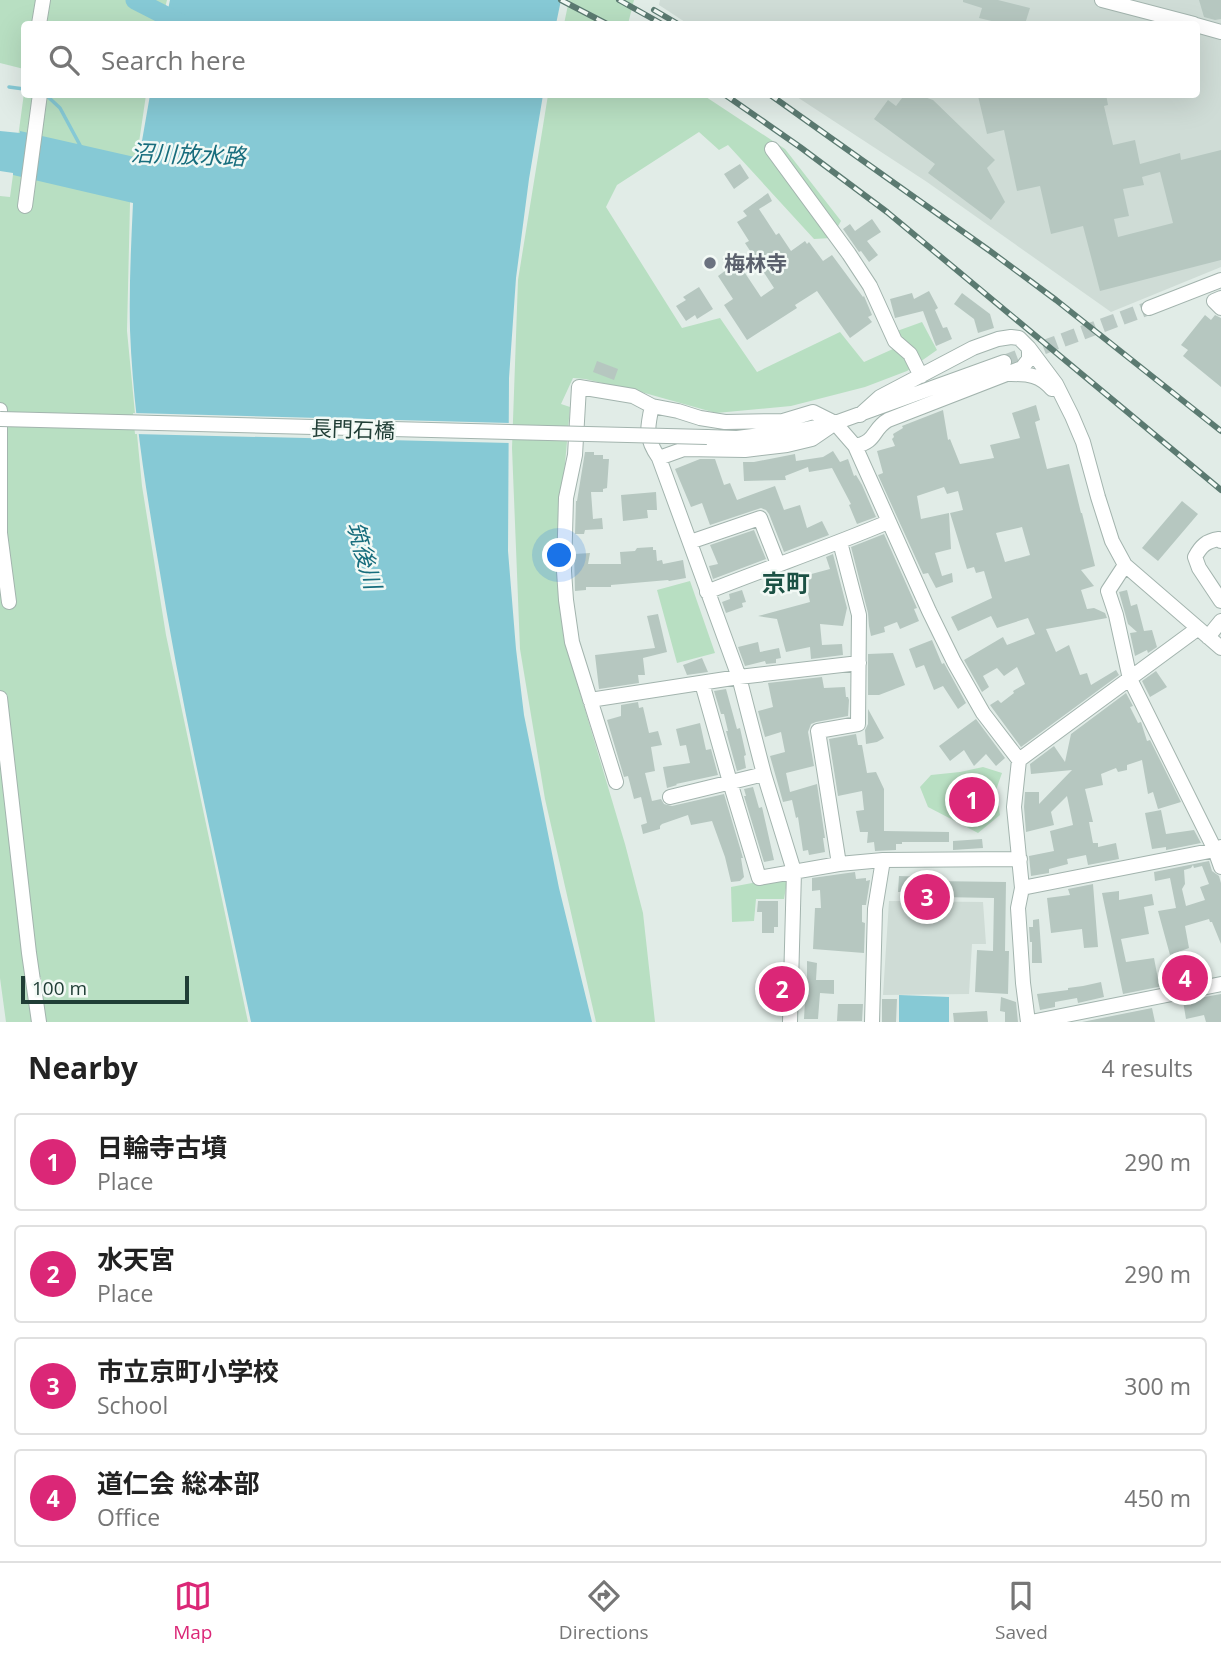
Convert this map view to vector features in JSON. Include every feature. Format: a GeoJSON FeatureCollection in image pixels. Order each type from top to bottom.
{"type":"FeatureCollection","features":[{"type":"Feature","properties":{"kind":"street"},"geometry":{"type":"LineString","coordinates":[[40,21],[43,0]]}},
{"type":"Feature","properties":{"kind":"street"},"geometry":{"type":"LineString","coordinates":[[1102,0],[1180,21]]}},
{"type":"Feature","properties":{"kind":"street"},"geometry":{"type":"LineString","coordinates":[[1200,26],[1221,32]]}},
{"type":"Feature","properties":{"kind":"street"},"geometry":{"type":"LineString","coordinates":[[25,206],[39,98]]}},
{"type":"Feature","properties":{"kind":"street"},"geometry":{"type":"LineString","coordinates":[[772,149],[870,286],[895,341],[910,354],[920,376]]}},
{"type":"Feature","properties":{"kind":"street"},"geometry":{"type":"LineString","coordinates":[[1149,308],[1221,280]]}},
{"type":"Feature","properties":{"kind":"street"},"geometry":{"type":"LineString","coordinates":[[1221,298],[1214,301],[1221,307]]}},
{"type":"Feature","properties":{"kind":"street"},"geometry":{"type":"LineString","coordinates":[[860,415],[880,397],[973,348],[1011,337],[1024,343],[1056,384],[1072,416],[1083,442],[1112,541],[1125,565],[1213,639]]}},
{"type":"Feature","properties":{"kind":"street"},"geometry":{"type":"LineString","coordinates":[[659,458],[684,449],[745,450],[813,439],[835,423],[1004,368],[1022,368],[1029,359],[1024,343]]}},
{"type":"Feature","properties":{"kind":"street"},"geometry":{"type":"LineString","coordinates":[[855,446],[865,444],[881,424],[888,420],[1004,368],[1034,375],[1047,383],[1072,416]]}},
{"type":"Feature","properties":{"kind":"street"},"geometry":{"type":"LineString","coordinates":[[616,782],[572,642],[566,600],[566,498],[575,455],[579,387],[633,396],[652,406],[725,422],[783,421],[813,412],[835,423],[855,446],[954,662],[983,713],[1018,760],[1014,807],[1022,888],[1018,908],[1023,983],[1029,1022],[1221,984]]}},
{"type":"Feature","properties":{"kind":"street"},"geometry":{"type":"LineString","coordinates":[[652,406],[648,428],[650,444],[659,458],[739,677],[764,774],[794,871],[790,1022]]}},
{"type":"Feature","properties":{"kind":"street"},"geometry":{"type":"LineString","coordinates":[[0,410],[0,533],[9,602]]}},
{"type":"Feature","properties":{"kind":"street","name":"長門石橋"},"geometry":{"type":"LineString","coordinates":[[0,419],[737,438],[835,423]]}},
{"type":"Feature","properties":{"kind":"street"},"geometry":{"type":"LineString","coordinates":[[690,542],[760,518],[778,564]]}},
{"type":"Feature","properties":{"kind":"street"},"geometry":{"type":"LineString","coordinates":[[707,592],[888,522]]}},
{"type":"Feature","properties":{"kind":"street"},"geometry":{"type":"LineString","coordinates":[[1221,541],[1209,540],[1195,557],[1199,568],[1221,601]]}},
{"type":"Feature","properties":{"kind":"street"},"geometry":{"type":"LineString","coordinates":[[839,864],[818,732],[858,724],[859,615],[840,542]]}},
{"type":"Feature","properties":{"kind":"street"},"geometry":{"type":"LineString","coordinates":[[1125,565],[1108,591],[1130,679],[1218,849],[1221,867]]}},
{"type":"Feature","properties":{"kind":"street"},"geometry":{"type":"LineString","coordinates":[[1018,760],[1130,679],[1213,639],[1221,621]]}},
{"type":"Feature","properties":{"kind":"street"},"geometry":{"type":"LineString","coordinates":[[590,700],[739,677],[859,663]]}},
{"type":"Feature","properties":{"kind":"street"},"geometry":{"type":"LineString","coordinates":[[702,683],[760,878],[839,864],[883,860],[1020,859]]}},
{"type":"Feature","properties":{"kind":"street"},"geometry":{"type":"LineString","coordinates":[[0,698],[39,1022]]}},
{"type":"Feature","properties":{"kind":"street"},"geometry":{"type":"LineString","coordinates":[[670,797],[764,774]]}},
{"type":"Feature","properties":{"kind":"street"},"geometry":{"type":"LineString","coordinates":[[1022,888],[1218,849]]}},
{"type":"Feature","properties":{"kind":"street"},"geometry":{"type":"LineString","coordinates":[[872,1022],[874,909],[883,860]]}},
{"type":"Feature","properties":{"kind":"shaded area"},"geometry":{"type":"Polygon","coordinates":[[[660,0],[1221,0],[1221,267],[1111,312],[927,182],[799,98],[1200,98],[1200,21],[683,21],[659,5],[660,0]]]}},
{"type":"Feature","properties":{"kind":"shaded area"},"geometry":{"type":"Polygon","coordinates":[[[889,901],[983,902],[986,944],[972,944],[969,994],[883,995],[889,901]]]}},
{"type":"Feature","properties":{"kind":"green space"},"geometry":{"type":"Polygon","coordinates":[[[0,0],[167,0],[162,21],[21,21],[21,68],[0,63],[0,0]]]}},
{"type":"Feature","properties":{"kind":"green space"},"geometry":{"type":"Polygon","coordinates":[[[569,0],[634,0],[629,21],[565,21],[569,0]]]}},
{"type":"Feature","properties":{"kind":"green space"},"geometry":{"type":"Polygon","coordinates":[[[23,98],[146,98],[130,203],[127,331],[142,486],[166,635],[248,1022],[6,1022],[0,978],[0,196],[10,197],[23,98]]]}},
{"type":"Feature","properties":{"kind":"green space"},"geometry":{"type":"Polygon","coordinates":[[[548,98],[708,98],[785,149],[841,221],[831,238],[814,239],[728,145],[719,150],[699,132],[617,185],[606,207],[682,328],[720,318],[757,372],[840,332],[864,362],[893,349],[886,335],[922,322],[937,350],[907,371],[865,387],[791,406],[716,413],[641,392],[573,378],[561,404],[570,407],[557,573],[564,639],[643,913],[655,1022],[596,1022],[545,799],[520,649],[512,448],[518,280],[548,98]]]}},
{"type":"Feature","properties":{"kind":"green space"},"geometry":{"type":"Polygon","coordinates":[[[690,581],[715,653],[677,663],[657,590],[690,581]]]}},
{"type":"Feature","properties":{"kind":"green space"},"geometry":{"type":"Polygon","coordinates":[[[983,767],[1002,773],[996,790],[1000,815],[978,833],[928,807],[920,787],[931,775],[983,767]]]}},
{"type":"Feature","properties":{"kind":"green space"},"geometry":{"type":"Polygon","coordinates":[[[788,876],[784,899],[756,899],[754,921],[732,922],[731,887],[788,876]]]}},
{"type":"Feature","properties":{"kind":"water"},"geometry":{"type":"Polygon","coordinates":[[[170,0],[561,0],[557,21],[166,21],[170,0]]]}},
{"type":"Feature","properties":{"kind":"water"},"geometry":{"type":"Polygon","coordinates":[[[149,98],[542,98],[516,278],[509,378],[508,551],[524,715],[559,888],[592,1022],[251,1022],[179,677],[144,475],[130,330],[133,203],[0,171],[0,131],[20,131],[139,158],[149,98]]]}},
{"type":"Feature","properties":{"kind":"water"},"geometry":{"type":"Polygon","coordinates":[[[899,995],[949,997],[949,1022],[899,1022],[899,995]]]}},
{"type":"Feature","properties":{"kind":"pier"},"geometry":{"type":"Polygon","coordinates":[[[133,413],[511,423],[511,443],[135,434],[133,413]]]}},
{"type":"Feature","properties":{"kind":"building"},"geometry":{"type":"Polygon","coordinates":[[[998,0],[1030,8],[1026,21],[992,21],[979,18],[982,8],[963,2],[998,0]]]}},
{"type":"Feature","properties":{"kind":"building"},"geometry":{"type":"Polygon","coordinates":[[[1199,0],[1221,0],[1221,19],[1204,17],[1199,0]]]}},
{"type":"Feature","properties":{"kind":"building"},"geometry":{"type":"Polygon","coordinates":[[[902,98],[933,100],[995,160],[987,168],[1005,202],[991,220],[928,173],[935,164],[874,119],[888,100],[896,106],[902,98]]]}},
{"type":"Feature","properties":{"kind":"building"},"geometry":{"type":"Polygon","coordinates":[[[978,98],[1107,98],[1108,105],[1104,106],[1113,145],[1135,140],[1140,164],[1180,153],[1181,160],[1221,150],[1221,260],[1100,291],[1083,226],[1051,234],[1040,186],[1017,191],[1004,130],[987,134],[978,98]],[[1160,172],[1142,177],[1144,185],[1123,189],[1129,216],[1114,219],[1118,237],[1173,223],[1160,172]]]}},
{"type":"Feature","properties":{"kind":"building"},"geometry":{"type":"Polygon","coordinates":[[[740,164],[749,178],[734,189],[724,174],[740,164]]]}},
{"type":"Feature","properties":{"kind":"building"},"geometry":{"type":"Polygon","coordinates":[[[768,193],[772,201],[759,209],[776,235],[779,233],[791,251],[805,241],[807,244],[809,242],[823,261],[832,255],[864,296],[872,315],[868,317],[872,322],[850,338],[817,291],[795,305],[797,308],[747,340],[724,305],[733,299],[718,276],[729,268],[722,259],[731,252],[761,297],[774,288],[745,243],[749,241],[737,222],[747,216],[743,211],[768,193]]]}},
{"type":"Feature","properties":{"kind":"building"},"geometry":{"type":"Polygon","coordinates":[[[872,219],[881,232],[867,241],[878,255],[869,262],[843,229],[850,224],[855,231],[872,219]]]}},
{"type":"Feature","properties":{"kind":"building"},"geometry":{"type":"Polygon","coordinates":[[[699,287],[713,309],[697,319],[695,315],[686,321],[676,306],[686,300],[683,297],[699,287]]]}},
{"type":"Feature","properties":{"kind":"building"},"geometry":{"type":"Polygon","coordinates":[[[929,291],[938,308],[935,310],[943,328],[947,327],[952,339],[936,346],[923,311],[895,318],[890,299],[912,293],[914,299],[929,291]]]}},
{"type":"Feature","properties":{"kind":"building"},"geometry":{"type":"Polygon","coordinates":[[[962,293],[990,314],[994,328],[978,333],[974,319],[954,304],[962,293]]]}},
{"type":"Feature","properties":{"kind":"building"},"geometry":{"type":"Polygon","coordinates":[[[1205,315],[1211,320],[1215,315],[1221,318],[1221,387],[1183,356],[1188,350],[1181,345],[1205,315]]]}},
{"type":"Feature","properties":{"kind":"building"},"geometry":{"type":"Polygon","coordinates":[[[597,361],[618,369],[614,380],[593,372],[597,361]]]}},
{"type":"Feature","properties":{"kind":"building"},"geometry":{"type":"Polygon","coordinates":[[[1036,405],[1040,420],[1035,422],[1047,469],[1069,464],[1095,566],[1081,570],[1094,586],[1081,590],[1087,609],[1094,608],[1105,613],[1107,618],[1046,629],[1056,652],[1069,645],[1080,675],[1087,673],[1091,685],[1116,670],[1119,675],[1021,747],[990,705],[998,700],[1001,703],[1025,684],[1017,667],[1004,676],[997,668],[983,676],[989,687],[982,692],[964,660],[1003,637],[1007,645],[1035,634],[1028,618],[997,628],[991,616],[958,631],[951,617],[992,598],[984,571],[976,573],[974,567],[967,569],[950,513],[963,510],[958,491],[947,494],[944,487],[917,496],[921,519],[949,513],[951,549],[935,553],[942,576],[952,573],[953,582],[936,588],[928,573],[923,574],[878,475],[883,473],[877,451],[895,446],[893,434],[903,428],[902,426],[943,410],[948,440],[950,439],[960,464],[994,458],[990,445],[1020,438],[1012,413],[1036,405]],[[1022,527],[996,533],[1005,562],[1030,555],[1022,527]]]}},
{"type":"Feature","properties":{"kind":"building"},"geometry":{"type":"Polygon","coordinates":[[[833,451],[840,462],[848,459],[876,517],[857,524],[849,505],[851,504],[832,468],[809,472],[808,467],[785,476],[786,480],[744,481],[743,462],[795,454],[796,461],[823,457],[833,451]]]}},
{"type":"Feature","properties":{"kind":"building"},"geometry":{"type":"Polygon","coordinates":[[[585,452],[594,452],[594,455],[603,455],[603,459],[609,459],[607,488],[603,489],[603,492],[591,492],[593,519],[602,518],[603,529],[585,530],[584,534],[575,534],[576,501],[585,452]]]}},
{"type":"Feature","properties":{"kind":"building"},"geometry":{"type":"Polygon","coordinates":[[[700,459],[715,459],[724,485],[730,483],[737,500],[775,486],[784,510],[800,505],[807,528],[822,521],[829,535],[784,552],[769,514],[761,508],[710,525],[702,503],[691,507],[675,469],[700,459]]]}},
{"type":"Feature","properties":{"kind":"building"},"geometry":{"type":"Polygon","coordinates":[[[656,492],[657,510],[647,510],[648,518],[623,521],[621,495],[656,492]]]}},
{"type":"Feature","properties":{"kind":"building"},"geometry":{"type":"Polygon","coordinates":[[[1182,501],[1198,514],[1158,561],[1142,548],[1182,501]]]}},
{"type":"Feature","properties":{"kind":"building"},"geometry":{"type":"Polygon","coordinates":[[[754,530],[766,559],[713,579],[709,566],[718,564],[710,545],[754,530]]]}},
{"type":"Feature","properties":{"kind":"building"},"geometry":{"type":"Polygon","coordinates":[[[884,534],[917,608],[914,609],[919,621],[900,629],[897,622],[884,627],[885,632],[871,636],[868,613],[851,547],[884,534]]]}},
{"type":"Feature","properties":{"kind":"building"},"geometry":{"type":"Polygon","coordinates":[[[653,547],[657,561],[662,560],[663,564],[683,560],[686,578],[611,587],[586,587],[586,590],[575,591],[574,554],[590,553],[588,564],[621,564],[620,552],[653,547]]]}},
{"type":"Feature","properties":{"kind":"building"},"geometry":{"type":"Polygon","coordinates":[[[833,554],[847,608],[843,626],[820,624],[822,645],[842,644],[843,655],[811,659],[810,647],[786,652],[777,619],[758,616],[810,602],[804,576],[830,569],[826,557],[833,554]]]}},
{"type":"Feature","properties":{"kind":"building"},"geometry":{"type":"Polygon","coordinates":[[[742,590],[746,602],[742,603],[743,607],[726,613],[722,602],[730,599],[729,594],[742,590]]]}},
{"type":"Feature","properties":{"kind":"building"},"geometry":{"type":"Polygon","coordinates":[[[1127,590],[1131,606],[1137,604],[1144,631],[1152,630],[1157,647],[1148,653],[1147,650],[1135,656],[1130,633],[1137,632],[1128,624],[1119,592],[1127,590]]]}},
{"type":"Feature","properties":{"kind":"building"},"geometry":{"type":"Polygon","coordinates":[[[658,614],[667,652],[643,658],[645,675],[638,675],[639,683],[599,689],[595,655],[655,648],[647,616],[658,614]]]}},
{"type":"Feature","properties":{"kind":"building"},"geometry":{"type":"Polygon","coordinates":[[[932,640],[942,664],[944,663],[966,703],[958,709],[943,686],[934,690],[924,665],[916,668],[909,649],[932,640]]]}},
{"type":"Feature","properties":{"kind":"building"},"geometry":{"type":"Polygon","coordinates":[[[758,642],[760,652],[779,648],[781,658],[776,659],[776,663],[766,664],[765,661],[745,666],[738,647],[758,642]]]}},
{"type":"Feature","properties":{"kind":"building"},"geometry":{"type":"Polygon","coordinates":[[[893,653],[905,685],[879,695],[868,695],[868,654],[893,653]]]}},
{"type":"Feature","properties":{"kind":"building"},"geometry":{"type":"Polygon","coordinates":[[[702,658],[708,672],[687,675],[683,665],[702,658]]]}},
{"type":"Feature","properties":{"kind":"building"},"geometry":{"type":"Polygon","coordinates":[[[1156,671],[1167,687],[1150,697],[1142,681],[1156,671]]]}},
{"type":"Feature","properties":{"kind":"building"},"geometry":{"type":"Polygon","coordinates":[[[822,677],[824,688],[845,687],[849,700],[848,716],[811,724],[808,732],[814,766],[786,773],[790,792],[817,784],[825,852],[809,855],[808,850],[803,851],[798,817],[796,818],[792,800],[783,802],[770,756],[785,752],[781,732],[765,737],[758,711],[773,707],[768,683],[822,677]]]}},
{"type":"Feature","properties":{"kind":"building"},"geometry":{"type":"Polygon","coordinates":[[[726,689],[746,755],[746,768],[737,771],[724,714],[721,714],[714,691],[726,689]]]}},
{"type":"Feature","properties":{"kind":"building"},"geometry":{"type":"Polygon","coordinates":[[[1126,693],[1138,723],[1141,722],[1147,741],[1150,740],[1181,802],[1158,809],[1153,792],[1148,794],[1142,760],[1127,765],[1127,770],[1118,772],[1116,768],[1101,774],[1103,785],[1085,789],[1093,822],[1089,822],[1093,843],[1098,843],[1098,847],[1116,843],[1119,859],[1088,865],[1086,855],[1067,859],[1068,864],[1049,869],[1049,873],[1031,876],[1029,856],[1054,851],[1050,831],[1073,825],[1067,796],[1051,812],[1054,825],[1026,832],[1025,792],[1039,792],[1039,804],[1072,770],[1031,774],[1030,764],[1054,746],[1065,762],[1071,734],[1126,693]]]}},
{"type":"Feature","properties":{"kind":"building"},"geometry":{"type":"Polygon","coordinates":[[[638,702],[639,708],[643,707],[649,733],[658,731],[662,745],[651,747],[655,771],[645,773],[652,801],[661,799],[664,804],[672,806],[724,794],[743,858],[744,877],[740,881],[731,882],[712,821],[691,825],[688,815],[643,834],[641,825],[647,823],[641,797],[634,799],[628,776],[624,777],[607,720],[621,716],[621,705],[638,702]]]}},
{"type":"Feature","properties":{"kind":"building"},"geometry":{"type":"Polygon","coordinates":[[[868,709],[884,738],[866,744],[865,730],[868,724],[868,709]]]}},
{"type":"Feature","properties":{"kind":"building"},"geometry":{"type":"Polygon","coordinates":[[[976,719],[1005,758],[996,766],[986,754],[974,766],[964,750],[950,761],[939,746],[976,719]]]}},
{"type":"Feature","properties":{"kind":"building"},"geometry":{"type":"Polygon","coordinates":[[[700,723],[706,750],[711,749],[718,775],[667,788],[663,767],[690,763],[686,745],[680,746],[676,729],[700,723]]]}},
{"type":"Feature","properties":{"kind":"building"},"geometry":{"type":"Polygon","coordinates":[[[856,734],[858,745],[862,745],[867,773],[876,772],[884,789],[884,831],[949,832],[949,842],[902,842],[896,844],[896,850],[875,851],[874,842],[867,843],[868,832],[860,832],[856,811],[864,810],[862,791],[838,796],[829,739],[856,734]]]}},
{"type":"Feature","properties":{"kind":"building"},"geometry":{"type":"Polygon","coordinates":[[[753,787],[759,808],[762,807],[774,860],[764,862],[744,796],[744,789],[753,787]]]}},
{"type":"Feature","properties":{"kind":"building"},"geometry":{"type":"Polygon","coordinates":[[[1161,810],[1166,834],[1194,830],[1201,843],[1166,850],[1166,847],[1152,849],[1145,813],[1161,810]]]}},
{"type":"Feature","properties":{"kind":"building"},"geometry":{"type":"Polygon","coordinates":[[[982,839],[983,848],[953,850],[953,841],[982,839]]]}},
{"type":"Feature","properties":{"kind":"building"},"geometry":{"type":"Polygon","coordinates":[[[1209,861],[1212,871],[1219,876],[1221,883],[1221,944],[1209,919],[1185,926],[1189,948],[1170,955],[1158,911],[1176,908],[1170,878],[1155,881],[1154,872],[1209,861]],[[1193,865],[1184,870],[1185,884],[1182,889],[1186,906],[1205,900],[1200,887],[1209,884],[1202,866],[1194,868],[1193,865]]]}},
{"type":"Feature","properties":{"kind":"building"},"geometry":{"type":"Polygon","coordinates":[[[855,872],[856,879],[870,880],[866,905],[862,905],[862,922],[865,923],[864,953],[813,949],[815,908],[821,908],[820,890],[812,891],[812,878],[855,872]]]}},
{"type":"Feature","properties":{"kind":"building"},"geometry":{"type":"Polygon","coordinates":[[[899,876],[931,877],[931,881],[1006,882],[1005,951],[1009,951],[1008,994],[975,992],[977,950],[993,951],[994,898],[939,897],[939,892],[898,892],[899,876]]]}},
{"type":"Feature","properties":{"kind":"building"},"geometry":{"type":"Polygon","coordinates":[[[1093,884],[1098,947],[1084,948],[1082,929],[1051,933],[1047,898],[1070,895],[1068,889],[1093,884]]]}},
{"type":"Feature","properties":{"kind":"building"},"geometry":{"type":"Polygon","coordinates":[[[1119,891],[1119,900],[1152,894],[1154,905],[1144,907],[1149,934],[1121,939],[1126,962],[1154,958],[1158,979],[1161,978],[1163,986],[1123,994],[1102,893],[1119,891]]]}},
{"type":"Feature","properties":{"kind":"building"},"geometry":{"type":"Polygon","coordinates":[[[758,901],[778,901],[778,927],[774,927],[774,933],[762,933],[762,912],[757,912],[758,901]]]}},
{"type":"Feature","properties":{"kind":"building"},"geometry":{"type":"Polygon","coordinates":[[[1039,919],[1042,963],[1032,963],[1029,927],[1033,927],[1033,920],[1039,919]]]}},
{"type":"Feature","properties":{"kind":"building"},"geometry":{"type":"Polygon","coordinates":[[[807,961],[817,963],[816,980],[834,980],[834,994],[820,993],[818,1019],[804,1019],[807,961]]]}},
{"type":"Feature","properties":{"kind":"building"},"geometry":{"type":"Polygon","coordinates":[[[1101,982],[1104,997],[1078,1003],[1077,998],[1055,1002],[1055,1007],[1040,1010],[1037,994],[1101,982]]]}},
{"type":"Feature","properties":{"kind":"building"},"geometry":{"type":"Polygon","coordinates":[[[1221,994],[1221,1022],[1206,1022],[1204,1015],[1186,1019],[1183,1001],[1221,994]]]}},
{"type":"Feature","properties":{"kind":"building"},"geometry":{"type":"Polygon","coordinates":[[[1001,997],[1016,1002],[1018,1022],[1005,1022],[1005,1012],[1000,1011],[1001,997]]]}},
{"type":"Feature","properties":{"kind":"building"},"geometry":{"type":"Polygon","coordinates":[[[882,999],[897,999],[896,1022],[882,1022],[882,999]]]}},
{"type":"Feature","properties":{"kind":"building"},"geometry":{"type":"Polygon","coordinates":[[[838,1004],[863,1004],[862,1021],[837,1021],[838,1004]]]}},
{"type":"Feature","properties":{"kind":"building"},"geometry":{"type":"Polygon","coordinates":[[[1152,1008],[1155,1022],[1082,1022],[1152,1008]]]}},
{"type":"Feature","properties":{"kind":"building"},"geometry":{"type":"Polygon","coordinates":[[[987,1011],[988,1022],[954,1022],[953,1013],[987,1011]]]}},
{"type":"Feature","properties":{"kind":"waterway"},"geometry":{"type":"LineString","coordinates":[[135,0],[176,21]]}},
{"type":"Feature","properties":{"kind":"waterway"},"geometry":{"type":"LineString","coordinates":[[9,87],[21,89]]}},
{"type":"Feature","properties":{"kind":"waterway"},"geometry":{"type":"LineString","coordinates":[[49,98],[60,108],[81,147]]}},
{"type":"Feature","properties":{"kind":"tunnel"},"geometry":{"type":"LineString","coordinates":[[1004,362],[1149,308]]}},
{"type":"Feature","properties":{"kind":"railway"},"geometry":{"type":"LineString","coordinates":[[561,0],[601,21]]}},
{"type":"Feature","properties":{"kind":"railway"},"geometry":{"type":"LineString","coordinates":[[619,0],[657,21]]}},
{"type":"Feature","properties":{"kind":"railway"},"geometry":{"type":"LineString","coordinates":[[654,10],[673,21]]}},
{"type":"Feature","properties":{"kind":"railway"},"geometry":{"type":"LineString","coordinates":[[730,98],[887,212],[1221,490]]}},
{"type":"Feature","properties":{"kind":"railway"},"geometry":{"type":"LineString","coordinates":[[775,98],[1056,300],[1221,431]]}},
{"type":"Feature","properties":{"kind":"place","name":"梅林寺"},"geometry":{"type":"Point","coordinates":[710,263]}},
{"type":"Feature","properties":{"kind":"place","name":"日輪寺古墳"},"geometry":{"type":"Point","coordinates":[972,800]}},
{"type":"Feature","properties":{"kind":"place","name":"市立京町小学校"},"geometry":{"type":"Point","coordinates":[927,897]}},
{"type":"Feature","properties":{"kind":"place","name":"道仁会 総本部"},"geometry":{"type":"Point","coordinates":[1185,978]}},
{"type":"Feature","properties":{"kind":"place","name":"水天宮"},"geometry":{"type":"Point","coordinates":[782,989]}},
{"type":"Feature","properties":{"kind":"district","name":"京町"},"geometry":{"type":"Point","coordinates":[786,582]}},
{"type":"Feature","properties":{"kind":"water label","name":"沼川放水路"},"geometry":{"type":"Point","coordinates":[188,154]}},
{"type":"Feature","properties":{"kind":"water label","name":"筑後川"},"geometry":{"type":"Point","coordinates":[365,555]}}]}
